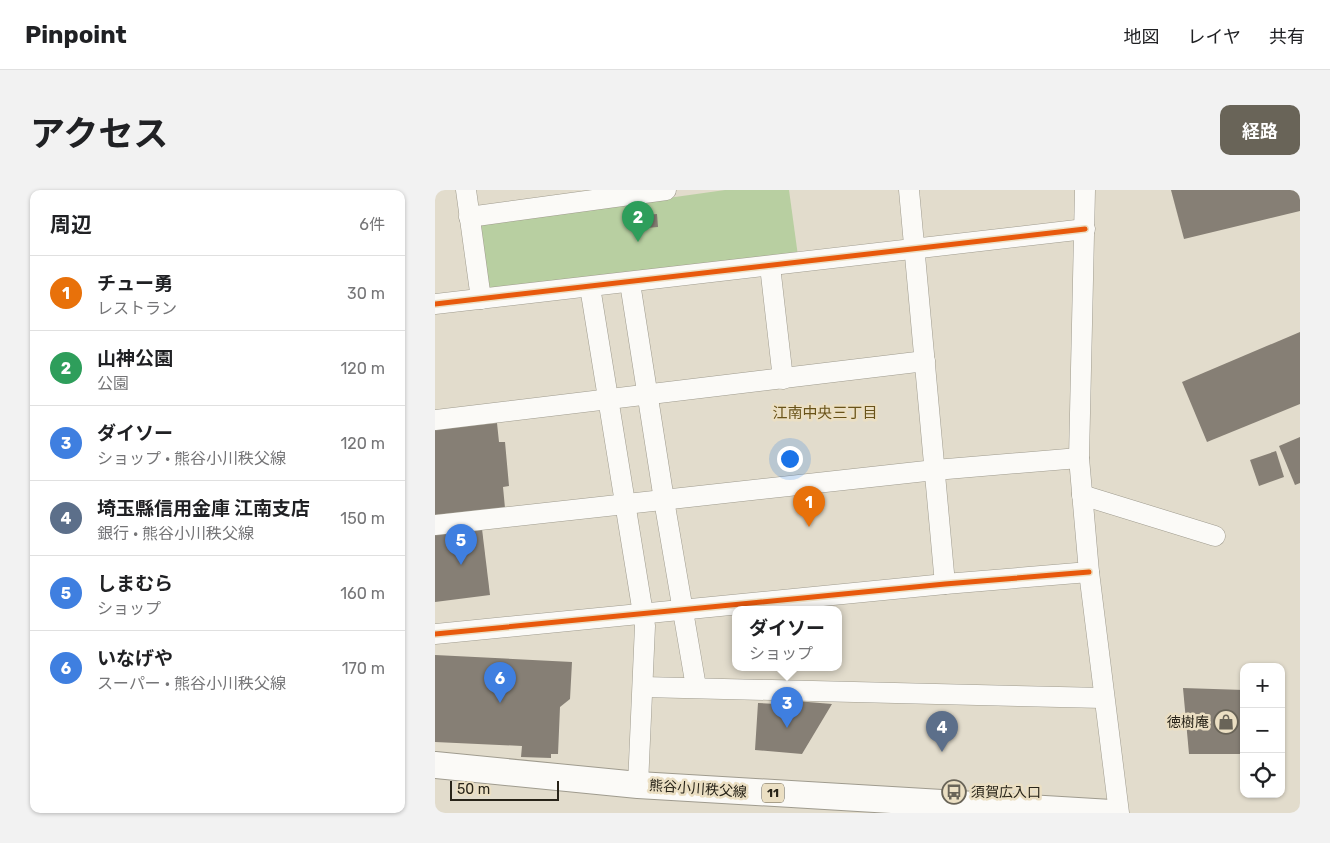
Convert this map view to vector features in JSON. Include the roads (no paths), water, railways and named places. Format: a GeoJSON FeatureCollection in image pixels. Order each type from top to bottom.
{"type":"FeatureCollection","features":[{"type":"Feature","properties":{"kind":"main road","name":"熊谷小川秩父線"},"geometry":{"type":"LineString","coordinates":[[435,765],[896,807],[1111,813]]}},
{"type":"Feature","properties":{"kind":"street"},"geometry":{"type":"LineString","coordinates":[[466,190],[481,299]]}},
{"type":"Feature","properties":{"kind":"street"},"geometry":{"type":"LineString","coordinates":[[469,217],[580,196],[666,190]]}},
{"type":"Feature","properties":{"kind":"street"},"geometry":{"type":"LineString","coordinates":[[909,190],[945,584]]}},
{"type":"Feature","properties":{"kind":"street"},"geometry":{"type":"LineString","coordinates":[[1085,190],[1079,458],[1103,698],[1119,813]]}},
{"type":"Feature","properties":{"kind":"street"},"geometry":{"type":"LineString","coordinates":[[435,304],[1085,229]]}},
{"type":"Feature","properties":{"kind":"street"},"geometry":{"type":"LineString","coordinates":[[770,266],[783,379]]}},
{"type":"Feature","properties":{"kind":"street"},"geometry":{"type":"LineString","coordinates":[[630,282],[664,500],[696,687]]}},
{"type":"Feature","properties":{"kind":"street"},"geometry":{"type":"LineString","coordinates":[[590,287],[645,626],[638,785]]}},
{"type":"Feature","properties":{"kind":"street"},"geometry":{"type":"LineString","coordinates":[[435,420],[925,361]]}},
{"type":"Feature","properties":{"kind":"street"},"geometry":{"type":"LineString","coordinates":[[435,525],[935,470],[1079,458]]}},
{"type":"Feature","properties":{"kind":"street"},"geometry":{"type":"LineString","coordinates":[[1082,495],[1215,536]]}},
{"type":"Feature","properties":{"kind":"street"},"geometry":{"type":"LineString","coordinates":[[435,634],[945,584],[1089,572]]}},
{"type":"Feature","properties":{"kind":"street"},"geometry":{"type":"LineString","coordinates":[[643,687],[1103,698]]}},
{"type":"Feature","properties":{"kind":"place","name":"山神公園"},"geometry":{"type":"Point","coordinates":[638,242]}},
{"type":"Feature","properties":{"kind":"place","name":"チュー勇"},"geometry":{"type":"Point","coordinates":[809,527]}},
{"type":"Feature","properties":{"kind":"place","name":"しまむら"},"geometry":{"type":"Point","coordinates":[461,565]}},
{"type":"Feature","properties":{"kind":"place","name":"いなげや"},"geometry":{"type":"Point","coordinates":[500,703]}},
{"type":"Feature","properties":{"kind":"place","name":"徳樹庵"},"geometry":{"type":"Point","coordinates":[1226,722]}},
{"type":"Feature","properties":{"kind":"place","name":"ダイソー"},"geometry":{"type":"Point","coordinates":[787,728]}},
{"type":"Feature","properties":{"kind":"place","name":"埼玉縣信用金庫 江南支店"},"geometry":{"type":"Point","coordinates":[942,752]}},
{"type":"Feature","properties":{"kind":"place","name":"須賀広入口"},"geometry":{"type":"Point","coordinates":[954,792]}},
{"type":"Feature","properties":{"kind":"district","name":"江南中央三丁目"},"geometry":{"type":"Point","coordinates":[825,413]}}]}
